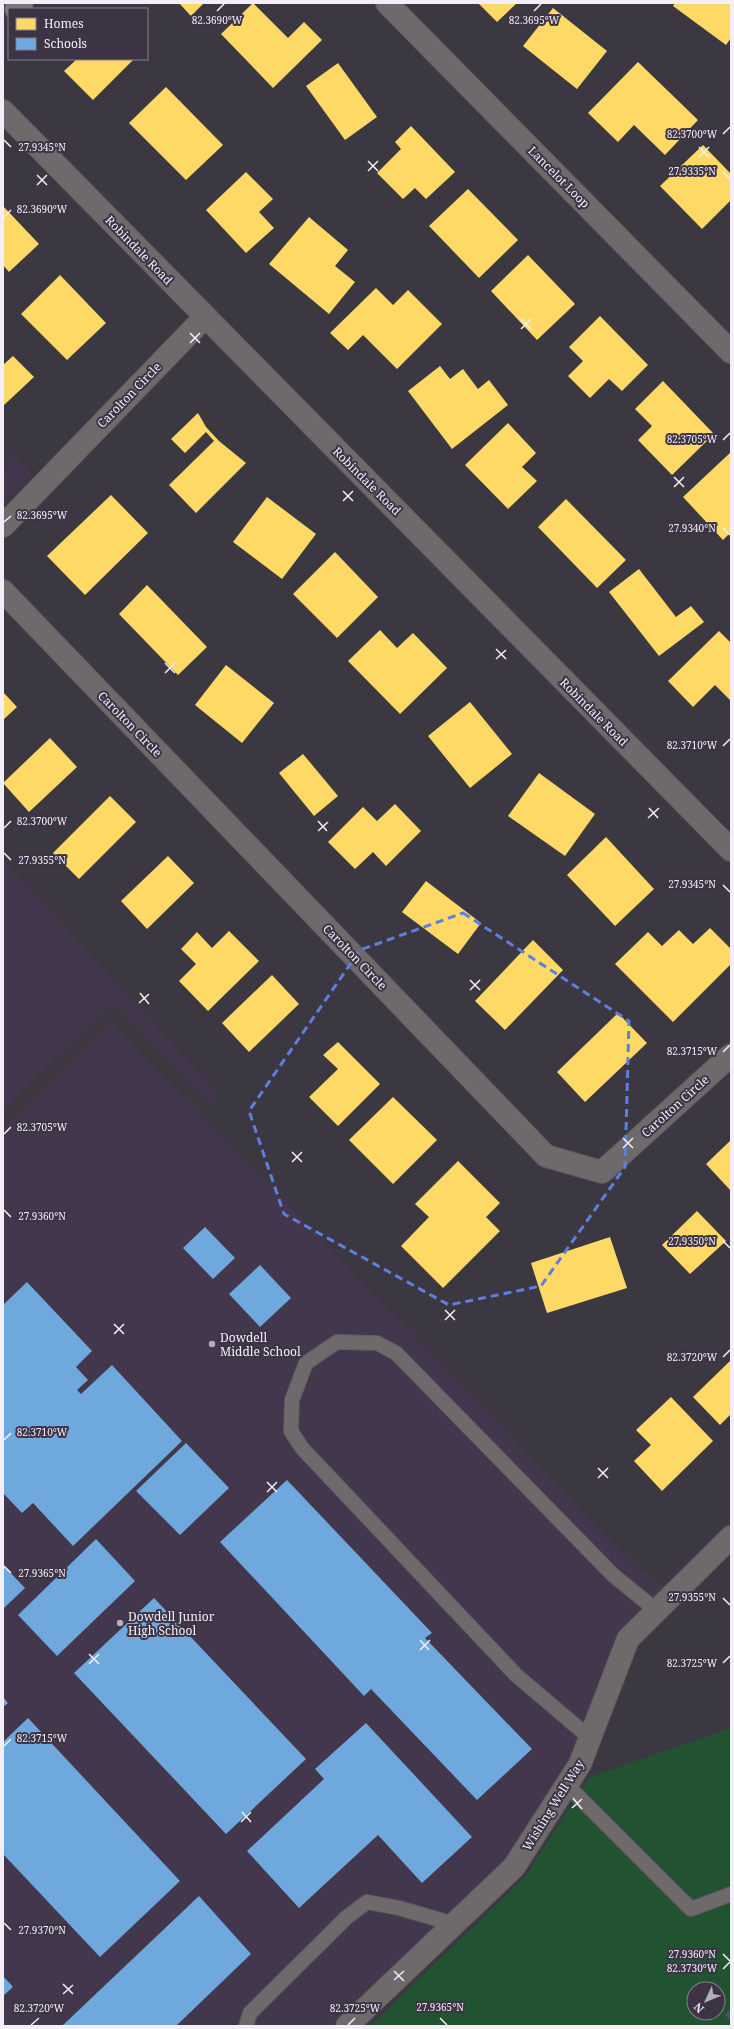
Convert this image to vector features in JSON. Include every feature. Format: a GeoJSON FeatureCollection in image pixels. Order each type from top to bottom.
{"type":"FeatureCollection","features":[{"type":"Feature","properties":{"kind":"street","name":"Lancelot Loop"},"geometry":{"type":"LineString","coordinates":[[387,3],[731,352]]}},
{"type":"Feature","properties":{"kind":"street","name":"Robindale Road"},"geometry":{"type":"LineString","coordinates":[[3,111],[731,850]]}},
{"type":"Feature","properties":{"kind":"street","name":"Carolton Circle"},"geometry":{"type":"LineString","coordinates":[[3,526],[205,317]]}},
{"type":"Feature","properties":{"kind":"street","name":"Carolton Circle"},"geometry":{"type":"LineString","coordinates":[[3,591],[546,1156],[602,1172],[731,1055]]}},
{"type":"Feature","properties":{"kind":"street","name":"Wishing Well Way"},"geometry":{"type":"LineString","coordinates":[[347,2026],[514,1867],[580,1764],[628,1639],[731,1537]]}},
{"type":"Feature","properties":{"kind":"lane"},"geometry":{"type":"LineString","coordinates":[[590,1738],[516,1675],[302,1448],[291,1431],[292,1400],[306,1363],[337,1342],[377,1343],[396,1353],[613,1575],[656,1610]]}},
{"type":"Feature","properties":{"kind":"lane"},"geometry":{"type":"LineString","coordinates":[[567,1784],[691,1909],[731,1894]]}},
{"type":"Feature","properties":{"kind":"lane"},"geometry":{"type":"LineString","coordinates":[[246,2026],[250,2013],[347,1917],[367,1902],[398,1908],[454,1924]]}},
{"type":"Feature","properties":{"kind":"highlighted area"},"geometry":{"type":"Polygon","coordinates":[[[463,913],[629,1021],[625,1167],[541,1286],[449,1305],[284,1214],[249,1111],[360,950],[463,913]]]}},
{"type":"Feature","properties":{"kind":"shaded area"},"geometry":{"type":"Polygon","coordinates":[[[3,444],[32,473],[3,503],[3,469],[8,465],[10,456],[3,444]]]}},
{"type":"Feature","properties":{"kind":"shaded area"},"geometry":{"type":"Polygon","coordinates":[[[3,859],[219,1095],[210,1104],[122,1012],[114,1008],[105,1010],[3,1110],[3,859]]]}},
{"type":"Feature","properties":{"kind":"shaded area","name":"Dowdell Middle School"},"geometry":{"type":"Polygon","coordinates":[[[111,1022],[630,1560],[672,1594],[628,1639],[590,1738],[514,1867],[347,2026],[3,2026],[3,1128],[111,1022]]]}},
{"type":"Feature","properties":{"kind":"green space"},"geometry":{"type":"Polygon","coordinates":[[[731,1728],[731,2026],[370,2026],[524,1878],[590,1777],[731,1728]]]}},
{"type":"Feature","properties":{"kind":"building: Homes"},"geometry":{"type":"Polygon","coordinates":[[[179,3],[204,3],[191,16],[179,3]]]}},
{"type":"Feature","properties":{"kind":"building: Homes"},"geometry":{"type":"Polygon","coordinates":[[[253,3],[288,38],[304,22],[322,40],[273,88],[221,34],[253,3]]]}},
{"type":"Feature","properties":{"kind":"building: Homes"},"geometry":{"type":"Polygon","coordinates":[[[478,3],[517,3],[497,22],[478,3]]]}},
{"type":"Feature","properties":{"kind":"building: Homes"},"geometry":{"type":"Polygon","coordinates":[[[675,3],[731,3],[731,38],[726,45],[673,6],[675,3]]]}},
{"type":"Feature","properties":{"kind":"building: Homes"},"geometry":{"type":"Polygon","coordinates":[[[553,8],[607,51],[577,89],[523,46],[553,8]]]}},
{"type":"Feature","properties":{"kind":"building: Homes"},"geometry":{"type":"Polygon","coordinates":[[[76,60],[133,60],[93,100],[64,71],[76,60]]]}},
{"type":"Feature","properties":{"kind":"building: Homes"},"geometry":{"type":"Polygon","coordinates":[[[638,62],[698,120],[665,155],[634,125],[618,142],[588,113],[638,62]]]}},
{"type":"Feature","properties":{"kind":"building: Homes"},"geometry":{"type":"Polygon","coordinates":[[[338,63],[377,117],[345,140],[306,86],[338,63]]]}},
{"type":"Feature","properties":{"kind":"building: Homes"},"geometry":{"type":"Polygon","coordinates":[[[166,87],[223,145],[186,180],[129,123],[166,87]]]}},
{"type":"Feature","properties":{"kind":"building: Homes"},"geometry":{"type":"Polygon","coordinates":[[[411,126],[455,172],[426,199],[415,188],[403,199],[377,173],[401,149],[395,142],[411,126]]]}},
{"type":"Feature","properties":{"kind":"building: Homes"},"geometry":{"type":"Polygon","coordinates":[[[703,145],[731,174],[731,200],[702,229],[660,186],[703,145]]]}},
{"type":"Feature","properties":{"kind":"building: Homes"},"geometry":{"type":"Polygon","coordinates":[[[246,172],[273,199],[259,212],[274,228],[246,253],[206,210],[246,172]]]}},
{"type":"Feature","properties":{"kind":"building: Homes"},"geometry":{"type":"Polygon","coordinates":[[[468,189],[518,240],[479,278],[429,226],[468,189]]]}},
{"type":"Feature","properties":{"kind":"building: Homes"},"geometry":{"type":"Polygon","coordinates":[[[3,206],[39,244],[9,272],[3,265],[3,206]]]}},
{"type":"Feature","properties":{"kind":"building: Homes"},"geometry":{"type":"Polygon","coordinates":[[[309,217],[348,250],[335,266],[355,282],[329,314],[269,264],[309,217]]]}},
{"type":"Feature","properties":{"kind":"building: Homes"},"geometry":{"type":"Polygon","coordinates":[[[528,255],[575,304],[537,340],[491,291],[528,255]]]}},
{"type":"Feature","properties":{"kind":"building: Homes"},"geometry":{"type":"Polygon","coordinates":[[[60,275],[106,323],[67,360],[21,314],[60,275]]]}},
{"type":"Feature","properties":{"kind":"building: Homes"},"geometry":{"type":"Polygon","coordinates":[[[376,288],[393,305],[408,290],[442,324],[397,369],[363,335],[348,350],[330,333],[376,288]]]}},
{"type":"Feature","properties":{"kind":"building: Homes"},"geometry":{"type":"Polygon","coordinates":[[[600,316],[648,365],[622,391],[609,379],[590,398],[568,376],[583,361],[569,347],[600,316]]]}},
{"type":"Feature","properties":{"kind":"building: Homes"},"geometry":{"type":"Polygon","coordinates":[[[13,356],[34,377],[3,406],[3,365],[13,356]]]}},
{"type":"Feature","properties":{"kind":"building: Homes"},"geometry":{"type":"Polygon","coordinates":[[[440,366],[450,379],[463,369],[478,389],[489,380],[508,405],[452,449],[408,391],[440,366]]]}},
{"type":"Feature","properties":{"kind":"building: Homes"},"geometry":{"type":"Polygon","coordinates":[[[663,381],[714,434],[672,475],[638,440],[652,426],[635,409],[663,381]]]}},
{"type":"Feature","properties":{"kind":"building: Homes"},"geometry":{"type":"Polygon","coordinates":[[[198,413],[206,427],[219,441],[246,463],[196,513],[169,485],[214,441],[206,432],[185,453],[171,439],[198,413]]]}},
{"type":"Feature","properties":{"kind":"building: Homes"},"geometry":{"type":"Polygon","coordinates":[[[508,423],[536,453],[522,467],[537,481],[508,509],[465,465],[508,423]]]}},
{"type":"Feature","properties":{"kind":"building: Homes"},"geometry":{"type":"Polygon","coordinates":[[[731,452],[731,532],[723,540],[683,497],[731,452]]]}},
{"type":"Feature","properties":{"kind":"building: Homes"},"geometry":{"type":"Polygon","coordinates":[[[111,495],[148,533],[85,595],[47,556],[111,495]]]}},
{"type":"Feature","properties":{"kind":"building: Homes"},"geometry":{"type":"Polygon","coordinates":[[[267,497],[316,534],[282,579],[233,542],[267,497]]]}},
{"type":"Feature","properties":{"kind":"building: Homes"},"geometry":{"type":"Polygon","coordinates":[[[566,499],[626,560],[597,588],[538,527],[566,499]]]}},
{"type":"Feature","properties":{"kind":"building: Homes"},"geometry":{"type":"Polygon","coordinates":[[[335,552],[378,597],[337,638],[293,594],[335,552]]]}},
{"type":"Feature","properties":{"kind":"building: Homes"},"geometry":{"type":"Polygon","coordinates":[[[639,569],[676,617],[691,606],[704,622],[659,656],[609,592],[639,569]]]}},
{"type":"Feature","properties":{"kind":"building: Homes"},"geometry":{"type":"Polygon","coordinates":[[[147,585],[207,647],[178,675],[119,614],[147,585]]]}},
{"type":"Feature","properties":{"kind":"building: Homes"},"geometry":{"type":"Polygon","coordinates":[[[380,630],[397,648],[413,633],[447,668],[400,714],[348,661],[380,630]]]}},
{"type":"Feature","properties":{"kind":"building: Homes"},"geometry":{"type":"Polygon","coordinates":[[[719,631],[731,643],[731,701],[715,685],[693,707],[668,681],[719,631]]]}},
{"type":"Feature","properties":{"kind":"building: Homes"},"geometry":{"type":"Polygon","coordinates":[[[226,665],[274,703],[242,743],[195,705],[226,665]]]}},
{"type":"Feature","properties":{"kind":"building: Homes"},"geometry":{"type":"Polygon","coordinates":[[[3,692],[17,707],[3,720],[3,692]]]}},
{"type":"Feature","properties":{"kind":"building: Homes"},"geometry":{"type":"Polygon","coordinates":[[[470,702],[512,754],[470,788],[428,736],[470,702]]]}},
{"type":"Feature","properties":{"kind":"building: Homes"},"geometry":{"type":"Polygon","coordinates":[[[50,738],[77,767],[29,812],[3,783],[50,738]]]}},
{"type":"Feature","properties":{"kind":"building: Homes"},"geometry":{"type":"Polygon","coordinates":[[[303,754],[338,796],[314,816],[279,773],[303,754]]]}},
{"type":"Feature","properties":{"kind":"building: Homes"},"geometry":{"type":"Polygon","coordinates":[[[539,773],[595,814],[565,856],[508,816],[539,773]]]}},
{"type":"Feature","properties":{"kind":"building: Homes"},"geometry":{"type":"Polygon","coordinates":[[[110,796],[136,822],[79,879],[53,853],[110,796]]]}},
{"type":"Feature","properties":{"kind":"building: Homes"},"geometry":{"type":"Polygon","coordinates":[[[395,804],[421,831],[386,866],[373,852],[355,869],[328,842],[363,807],[377,821],[395,804]]]}},
{"type":"Feature","properties":{"kind":"building: Homes"},"geometry":{"type":"Polygon","coordinates":[[[606,837],[654,889],[615,926],[567,875],[606,837]]]}},
{"type":"Feature","properties":{"kind":"building: Homes"},"geometry":{"type":"Polygon","coordinates":[[[168,856],[194,883],[147,929],[121,901],[168,856]]]}},
{"type":"Feature","properties":{"kind":"building: Homes"},"geometry":{"type":"Polygon","coordinates":[[[426,881],[481,923],[458,954],[402,912],[426,881]]]}},
{"type":"Feature","properties":{"kind":"building: Homes"},"geometry":{"type":"Polygon","coordinates":[[[710,928],[731,949],[731,964],[673,1022],[615,964],[648,932],[662,946],[679,930],[693,944],[710,928]]]}},
{"type":"Feature","properties":{"kind":"building: Homes"},"geometry":{"type":"Polygon","coordinates":[[[229,931],[259,961],[208,1011],[179,981],[196,964],[181,949],[197,932],[212,948],[229,931]]]}},
{"type":"Feature","properties":{"kind":"building: Homes"},"geometry":{"type":"Polygon","coordinates":[[[533,940],[563,970],[505,1030],[475,1001],[533,940]]]}},
{"type":"Feature","properties":{"kind":"building: Homes"},"geometry":{"type":"Polygon","coordinates":[[[272,975],[299,1004],[249,1052],[222,1023],[272,975]]]}},
{"type":"Feature","properties":{"kind":"building: Homes"},"geometry":{"type":"Polygon","coordinates":[[[618,1013],[647,1043],[585,1102],[557,1072],[618,1013]]]}},
{"type":"Feature","properties":{"kind":"building: Homes"},"geometry":{"type":"Polygon","coordinates":[[[338,1042],[380,1084],[338,1126],[309,1097],[338,1069],[323,1055],[338,1042]]]}},
{"type":"Feature","properties":{"kind":"building: Homes"},"geometry":{"type":"Polygon","coordinates":[[[393,1097],[437,1140],[393,1184],[349,1140],[393,1097]]]}},
{"type":"Feature","properties":{"kind":"building: Homes"},"geometry":{"type":"Polygon","coordinates":[[[731,1140],[731,1191],[706,1164],[731,1140]]]}},
{"type":"Feature","properties":{"kind":"building: Homes"},"geometry":{"type":"Polygon","coordinates":[[[458,1161],[500,1203],[486,1217],[500,1231],[443,1288],[401,1246],[429,1217],[415,1204],[458,1161]]]}},
{"type":"Feature","properties":{"kind":"building: Homes"},"geometry":{"type":"Polygon","coordinates":[[[697,1211],[726,1241],[690,1274],[662,1245],[697,1211]]]}},
{"type":"Feature","properties":{"kind":"building: Homes"},"geometry":{"type":"Polygon","coordinates":[[[610,1237],[627,1288],[547,1313],[531,1263],[610,1237]]]}},
{"type":"Feature","properties":{"kind":"building: Homes"},"geometry":{"type":"Polygon","coordinates":[[[731,1360],[731,1414],[720,1425],[693,1397],[731,1360]]]}},
{"type":"Feature","properties":{"kind":"building: Homes"},"geometry":{"type":"Polygon","coordinates":[[[671,1397],[713,1441],[662,1491],[634,1461],[651,1445],[636,1430],[671,1397]]]}},
{"type":"Feature","properties":{"kind":"building: Schools"},"geometry":{"type":"Polygon","coordinates":[[[205,1227],[235,1258],[213,1279],[183,1248],[205,1227]]]}},
{"type":"Feature","properties":{"kind":"building: Schools"},"geometry":{"type":"Polygon","coordinates":[[[260,1265],[291,1298],[260,1327],[229,1294],[260,1265]]]}},
{"type":"Feature","properties":{"kind":"building: Schools"},"geometry":{"type":"Polygon","coordinates":[[[27,1282],[92,1351],[76,1367],[88,1380],[77,1390],[81,1394],[112,1365],[182,1441],[73,1546],[33,1503],[22,1513],[3,1493],[3,1305],[27,1282]]]}},
{"type":"Feature","properties":{"kind":"building: Schools"},"geometry":{"type":"Polygon","coordinates":[[[186,1443],[229,1488],[180,1535],[136,1491],[186,1443]]]}},
{"type":"Feature","properties":{"kind":"building: Schools"},"geometry":{"type":"Polygon","coordinates":[[[287,1480],[432,1633],[425,1638],[532,1749],[477,1800],[371,1689],[364,1696],[220,1542],[287,1480]]]}},
{"type":"Feature","properties":{"kind":"building: Schools"},"geometry":{"type":"Polygon","coordinates":[[[96,1539],[135,1581],[57,1656],[18,1615],[96,1539]]]}},
{"type":"Feature","properties":{"kind":"building: Schools"},"geometry":{"type":"Polygon","coordinates":[[[3,1565],[25,1588],[3,1609],[3,1565]]]}},
{"type":"Feature","properties":{"kind":"building: Schools"},"geometry":{"type":"Polygon","coordinates":[[[154,1598],[306,1759],[226,1834],[74,1673],[154,1598]]]}},
{"type":"Feature","properties":{"kind":"building: Schools"},"geometry":{"type":"Polygon","coordinates":[[[3,1697],[8,1703],[3,1707],[3,1697]]]}},
{"type":"Feature","properties":{"kind":"building: Schools"},"geometry":{"type":"Polygon","coordinates":[[[28,1718],[180,1881],[100,1957],[3,1854],[3,1742],[28,1718]]]}},
{"type":"Feature","properties":{"kind":"building: Schools"},"geometry":{"type":"Polygon","coordinates":[[[366,1723],[472,1837],[422,1883],[378,1835],[299,1908],[247,1851],[324,1779],[315,1769],[366,1723]]]}},
{"type":"Feature","properties":{"kind":"building: Schools"},"geometry":{"type":"Polygon","coordinates":[[[199,1896],[251,1954],[176,2026],[62,2026],[199,1896]]]}},
{"type":"Feature","properties":{"kind":"building: Schools"},"geometry":{"type":"Polygon","coordinates":[[[3,1976],[13,1987],[3,1996],[3,1976]]]}},
{"type":"Feature","properties":{"kind":"building: Other"},"geometry":{"type":"Polygon","coordinates":[[[731,2009],[731,2021],[726,2016],[731,2009]]]}},
{"type":"Feature","properties":{"kind":"place","name":"Dowdell Middle School"},"geometry":{"type":"Point","coordinates":[212,1344]}},
{"type":"Feature","properties":{"kind":"place","name":"Dowdell Junior High School"},"geometry":{"type":"Point","coordinates":[120,1623]}}]}
